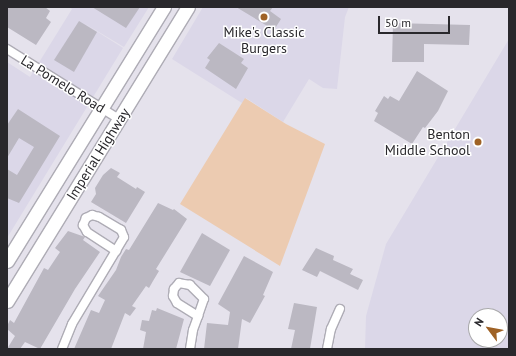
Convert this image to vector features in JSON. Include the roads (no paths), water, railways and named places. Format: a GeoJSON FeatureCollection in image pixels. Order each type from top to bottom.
{"type":"FeatureCollection","features":[{"type":"Feature","properties":{"kind":"main road","name":"Imperial Highway"},"geometry":{"type":"LineString","coordinates":[[7,262],[164,7]]}},
{"type":"Feature","properties":{"kind":"main road","name":"Imperial Highway"},"geometry":{"type":"LineString","coordinates":[[7,301],[188,7]]}},
{"type":"Feature","properties":{"kind":"street","name":"La Pomelo Road"},"geometry":{"type":"LineString","coordinates":[[7,49],[119,119]]}},
{"type":"Feature","properties":{"kind":"street"},"geometry":{"type":"LineString","coordinates":[[54,349],[62,347],[124,237],[120,230],[99,217],[92,215],[86,218],[83,225],[87,232],[116,251]]}},
{"type":"Feature","properties":{"kind":"street"},"geometry":{"type":"LineString","coordinates":[[327,349],[331,329],[340,309]]}},
{"type":"Feature","properties":{"kind":"street"},"geometry":{"type":"LineString","coordinates":[[190,349],[193,330],[198,316]]}},
{"type":"Feature","properties":{"kind":"place","name":"Mike's Classic Burgers"},"geometry":{"type":"Point","coordinates":[264,17]}},
{"type":"Feature","properties":{"kind":"place","name":"Benton Middle School"},"geometry":{"type":"Point","coordinates":[478,142]}}]}
